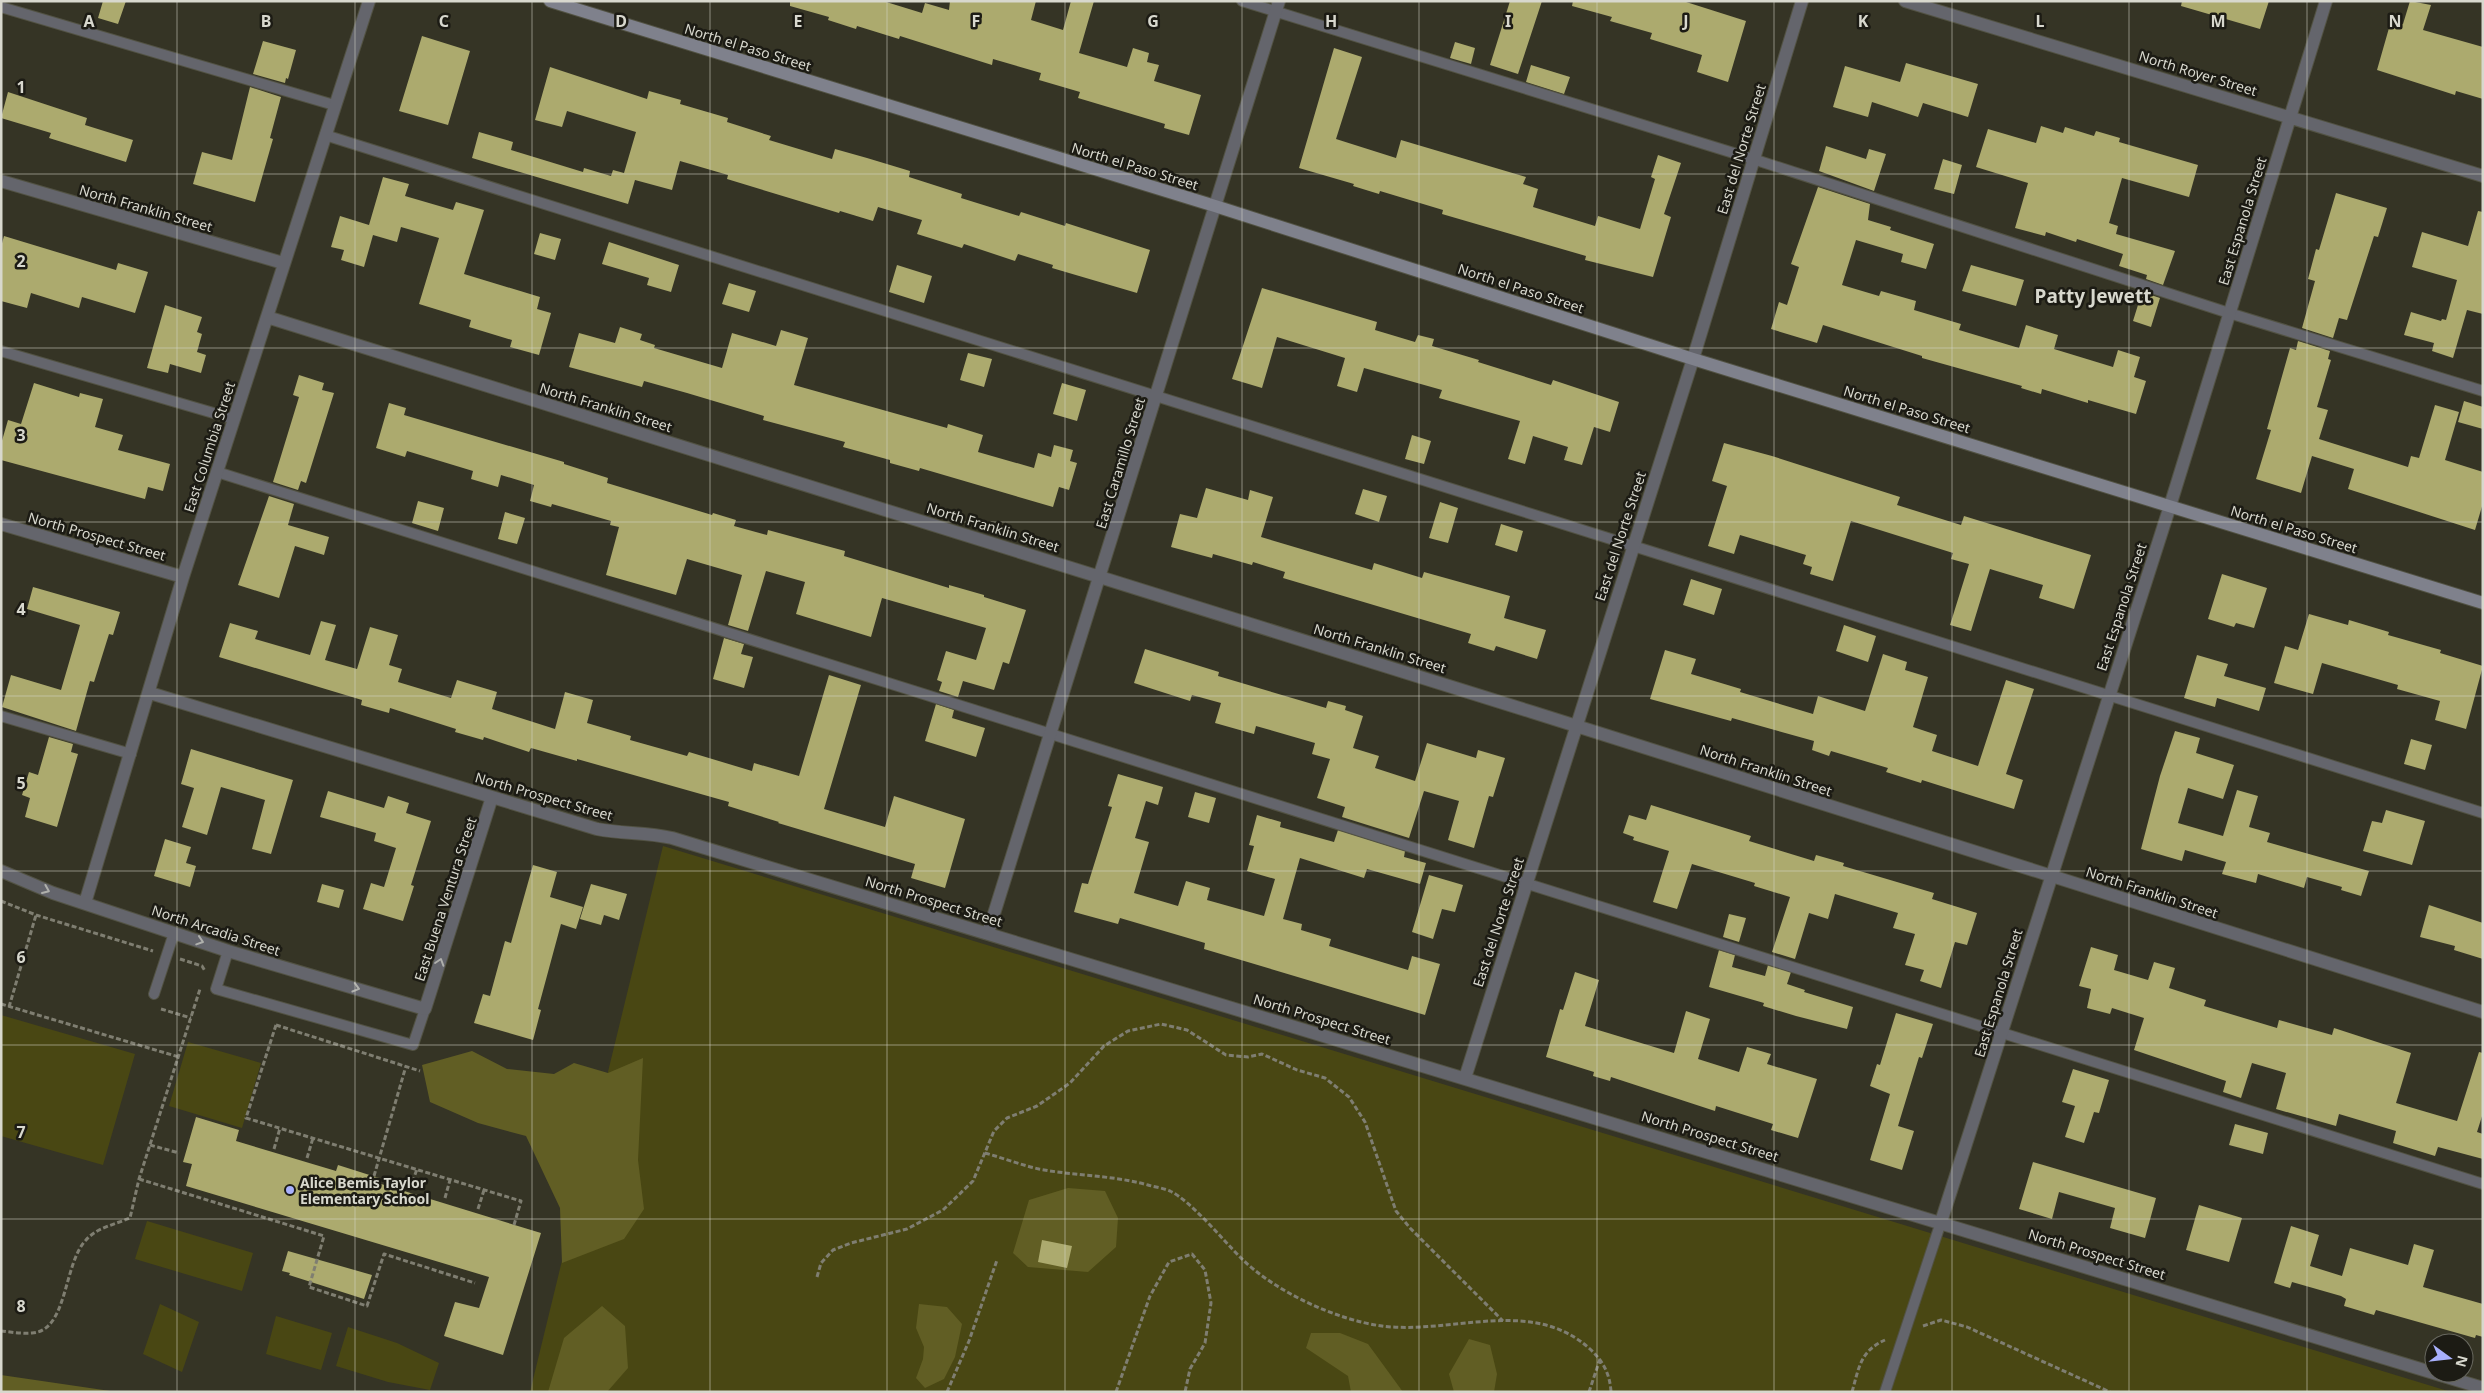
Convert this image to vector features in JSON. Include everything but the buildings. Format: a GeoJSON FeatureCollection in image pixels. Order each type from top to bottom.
{"type":"FeatureCollection","features":[{"type":"Feature","properties":{"kind":"street","name":"East Columbia Street"},"geometry":{"type":"LineString","coordinates":[[85,903],[150,693],[183,577],[324,134],[369,1]]}},
{"type":"Feature","properties":{"kind":"street","name":"North el Paso Street"},"geometry":{"type":"LineString","coordinates":[[550,1],[1215,206],[1693,359],[2483,603]]}},
{"type":"Feature","properties":{"kind":"street","name":"East del Norte Street"},"geometry":{"type":"LineString","coordinates":[[1465,1078],[1693,359],[1802,1]]}},
{"type":"Feature","properties":{"kind":"street","name":"North Royer Street"},"geometry":{"type":"LineString","coordinates":[[1905,1],[2483,176]]}},
{"type":"Feature","properties":{"kind":"street","name":"East Espanola Street"},"geometry":{"type":"LineString","coordinates":[[1941,1222],[2170,506],[2326,1]]}},
{"type":"Feature","properties":{"kind":"street","name":"East Caramillo Street"},"geometry":{"type":"LineString","coordinates":[[988,933],[1101,577],[1155,396],[1278,6]]}},
{"type":"Feature","properties":{"kind":"street","name":"North Franklin Street"},"geometry":{"type":"LineString","coordinates":[[1,181],[283,264]]}},
{"type":"Feature","properties":{"kind":"street","name":"North Franklin Street"},"geometry":{"type":"LineString","coordinates":[[266,317],[1101,577],[2483,1012]]}},
{"type":"Feature","properties":{"kind":"street","name":"North Prospect Street"},"geometry":{"type":"LineString","coordinates":[[1,524],[183,577]]}},
{"type":"Feature","properties":{"kind":"street","name":"North Prospect Street"},"geometry":{"type":"LineString","coordinates":[[150,693],[597,829],[612,832],[654,834],[672,838],[2483,1388]]}},
{"type":"Feature","properties":{"kind":"street","name":"East Buena Ventura Street"},"geometry":{"type":"LineString","coordinates":[[425,1009],[492,797]]}},
{"type":"Feature","properties":{"kind":"street","name":"North Arcadia Street"},"geometry":{"type":"LineString","coordinates":[[1,871],[53,893],[174,933],[425,1009]]}},
{"type":"Feature","properties":{"kind":"lane"},"geometry":{"type":"LineString","coordinates":[[1242,1],[1278,6],[2229,313],[2483,391]]}},
{"type":"Feature","properties":{"kind":"lane"},"geometry":{"type":"LineString","coordinates":[[1,7],[334,105]]}},
{"type":"Feature","properties":{"kind":"lane"},"geometry":{"type":"LineString","coordinates":[[324,134],[1632,547],[2483,813]]}},
{"type":"Feature","properties":{"kind":"lane"},"geometry":{"type":"LineString","coordinates":[[1,350],[234,419]]}},
{"type":"Feature","properties":{"kind":"lane"},"geometry":{"type":"LineString","coordinates":[[217,472],[1050,735],[2002,1031],[2483,1184]]}},
{"type":"Feature","properties":{"kind":"lane"},"geometry":{"type":"LineString","coordinates":[[1,716],[131,754]]}},
{"type":"Feature","properties":{"kind":"lane"},"geometry":{"type":"LineString","coordinates":[[154,994],[174,933]]}},
{"type":"Feature","properties":{"kind":"lane"},"geometry":{"type":"LineString","coordinates":[[228,950],[216,989],[413,1045],[425,1009]]}},
{"type":"Feature","properties":{"kind":"lane"},"geometry":{"type":"LineString","coordinates":[[1885,1392],[1941,1222]]}},
{"type":"Feature","properties":{"kind":"path"},"geometry":{"type":"LineString","coordinates":[[1,901],[36,915],[202,966],[205,972],[204,978]]}},
{"type":"Feature","properties":{"kind":"path"},"geometry":{"type":"LineString","coordinates":[[9,1007],[36,915]]}},
{"type":"Feature","properties":{"kind":"path"},"geometry":{"type":"LineString","coordinates":[[1,1331],[33,1334],[44,1330],[59,1314],[73,1260],[79,1248],[93,1233],[130,1218],[139,1179],[202,984]]}},
{"type":"Feature","properties":{"kind":"path"},"geometry":{"type":"LineString","coordinates":[[197,999],[206,1002]]}},
{"type":"Feature","properties":{"kind":"path"},"geometry":{"type":"LineString","coordinates":[[1,1004],[179,1058]]}},
{"type":"Feature","properties":{"kind":"path"},"geometry":{"type":"LineString","coordinates":[[160,1009],[191,1018]]}},
{"type":"Feature","properties":{"kind":"path"},"geometry":{"type":"LineString","coordinates":[[267,1022],[420,1071]]}},
{"type":"Feature","properties":{"kind":"path"},"geometry":{"type":"LineString","coordinates":[[817,1277],[822,1263],[833,1250],[850,1242],[907,1229],[943,1210],[973,1181],[994,1130],[1007,1118],[1037,1106],[1070,1083],[1104,1046],[1128,1031],[1161,1024],[1187,1030],[1226,1055],[1248,1057],[1262,1054],[1297,1070],[1325,1078],[1349,1097],[1365,1122],[1396,1211],[1410,1228],[1502,1321]]}},
{"type":"Feature","properties":{"kind":"path"},"geometry":{"type":"LineString","coordinates":[[276,1025],[246,1118],[521,1201],[514,1225]]}},
{"type":"Feature","properties":{"kind":"path"},"geometry":{"type":"LineString","coordinates":[[374,1176],[406,1066]]}},
{"type":"Feature","properties":{"kind":"path"},"geometry":{"type":"LineString","coordinates":[[274,1149],[280,1128]]}},
{"type":"Feature","properties":{"kind":"path"},"geometry":{"type":"LineString","coordinates":[[307,1158],[313,1138]]}},
{"type":"Feature","properties":{"kind":"path"},"geometry":{"type":"LineString","coordinates":[[150,1145],[179,1153]]}},
{"type":"Feature","properties":{"kind":"path"},"geometry":{"type":"LineString","coordinates":[[985,1153],[1040,1169],[1128,1179],[1170,1191],[1198,1214],[1243,1260],[1273,1282],[1308,1303],[1348,1318],[1382,1326],[1411,1328],[1520,1320],[1557,1328],[1578,1339],[1600,1359],[1606,1368],[1611,1392]]}},
{"type":"Feature","properties":{"kind":"path"},"geometry":{"type":"LineString","coordinates":[[410,1189],[417,1170]]}},
{"type":"Feature","properties":{"kind":"path"},"geometry":{"type":"LineString","coordinates":[[139,1179],[324,1236],[309,1287],[367,1306],[384,1254],[475,1283]]}},
{"type":"Feature","properties":{"kind":"path"},"geometry":{"type":"LineString","coordinates":[[444,1198],[450,1180]]}},
{"type":"Feature","properties":{"kind":"path"},"geometry":{"type":"LineString","coordinates":[[478,1209],[484,1190]]}},
{"type":"Feature","properties":{"kind":"path"},"geometry":{"type":"LineString","coordinates":[[1116,1392],[1150,1296],[1169,1262],[1192,1254],[1205,1270],[1211,1303],[1205,1343],[1190,1369],[1185,1392]]}},
{"type":"Feature","properties":{"kind":"path"},"geometry":{"type":"LineString","coordinates":[[947,1392],[969,1341],[997,1260]]}},
{"type":"Feature","properties":{"kind":"path"},"geometry":{"type":"LineString","coordinates":[[1852,1392],[1863,1356],[1876,1344],[1904,1332],[1941,1320],[1967,1327],[2110,1392]]}},
{"type":"Feature","properties":{"kind":"path"},"geometry":{"type":"LineString","coordinates":[[1589,1392],[1600,1359]]}},
{"type":"Feature","properties":{"kind":"shaded area"},"geometry":{"type":"Polygon","coordinates":[[[663,846],[2451,1392],[530,1392],[663,846]]]}},
{"type":"Feature","properties":{"kind":"shaded area"},"geometry":{"type":"Polygon","coordinates":[[[1,1015],[135,1054],[103,1165],[1,1136],[1,1015]]]}},
{"type":"Feature","properties":{"kind":"shaded area"},"geometry":{"type":"Polygon","coordinates":[[[188,1042],[261,1063],[242,1128],[169,1106],[188,1042]]]}},
{"type":"Feature","properties":{"kind":"shaded area"},"geometry":{"type":"Polygon","coordinates":[[[472,1051],[507,1069],[554,1074],[574,1063],[608,1073],[643,1058],[638,1160],[644,1209],[624,1239],[562,1263],[560,1208],[526,1136],[478,1123],[430,1102],[422,1065],[472,1051]]]}},
{"type":"Feature","properties":{"kind":"shaded area"},"geometry":{"type":"Polygon","coordinates":[[[1068,1188],[1105,1191],[1118,1218],[1116,1247],[1088,1272],[1028,1267],[1013,1253],[1029,1200],[1068,1188]]]}},
{"type":"Feature","properties":{"kind":"shaded area"},"geometry":{"type":"Polygon","coordinates":[[[147,1221],[253,1253],[242,1291],[135,1259],[147,1221]]]}},
{"type":"Feature","properties":{"kind":"shaded area"},"geometry":{"type":"Polygon","coordinates":[[[160,1304],[199,1322],[182,1372],[143,1354],[160,1304]]]}},
{"type":"Feature","properties":{"kind":"shaded area"},"geometry":{"type":"Polygon","coordinates":[[[919,1304],[947,1307],[962,1324],[955,1357],[944,1379],[925,1388],[916,1378],[923,1359],[924,1347],[916,1328],[919,1304]]]}},
{"type":"Feature","properties":{"kind":"shaded area"},"geometry":{"type":"Polygon","coordinates":[[[602,1306],[625,1326],[628,1368],[607,1392],[548,1392],[564,1338],[602,1306]]]}},
{"type":"Feature","properties":{"kind":"shaded area"},"geometry":{"type":"Polygon","coordinates":[[[276,1316],[332,1333],[321,1370],[266,1354],[276,1316]]]}},
{"type":"Feature","properties":{"kind":"shaded area"},"geometry":{"type":"Polygon","coordinates":[[[348,1327],[397,1343],[439,1363],[430,1390],[388,1382],[336,1366],[348,1327]]]}},
{"type":"Feature","properties":{"kind":"shaded area"},"geometry":{"type":"Polygon","coordinates":[[[1311,1333],[1340,1333],[1368,1344],[1403,1392],[1351,1392],[1348,1376],[1306,1348],[1311,1333]]]}},
{"type":"Feature","properties":{"kind":"shaded area"},"geometry":{"type":"Polygon","coordinates":[[[1469,1339],[1490,1345],[1497,1374],[1494,1392],[1454,1392],[1449,1374],[1469,1339]]]}},
{"type":"Feature","properties":{"kind":"shaded area"},"geometry":{"type":"Polygon","coordinates":[[[1,1375],[117,1392],[1,1392],[1,1375]]]}},
{"type":"Feature","properties":{"kind":"place","name":"Alice Bemis Taylor Elementary School"},"geometry":{"type":"Point","coordinates":[290,1190]}},
{"type":"Feature","properties":{"kind":"district","name":"Patty Jewett"},"geometry":{"type":"Point","coordinates":[2093,296]}}]}
